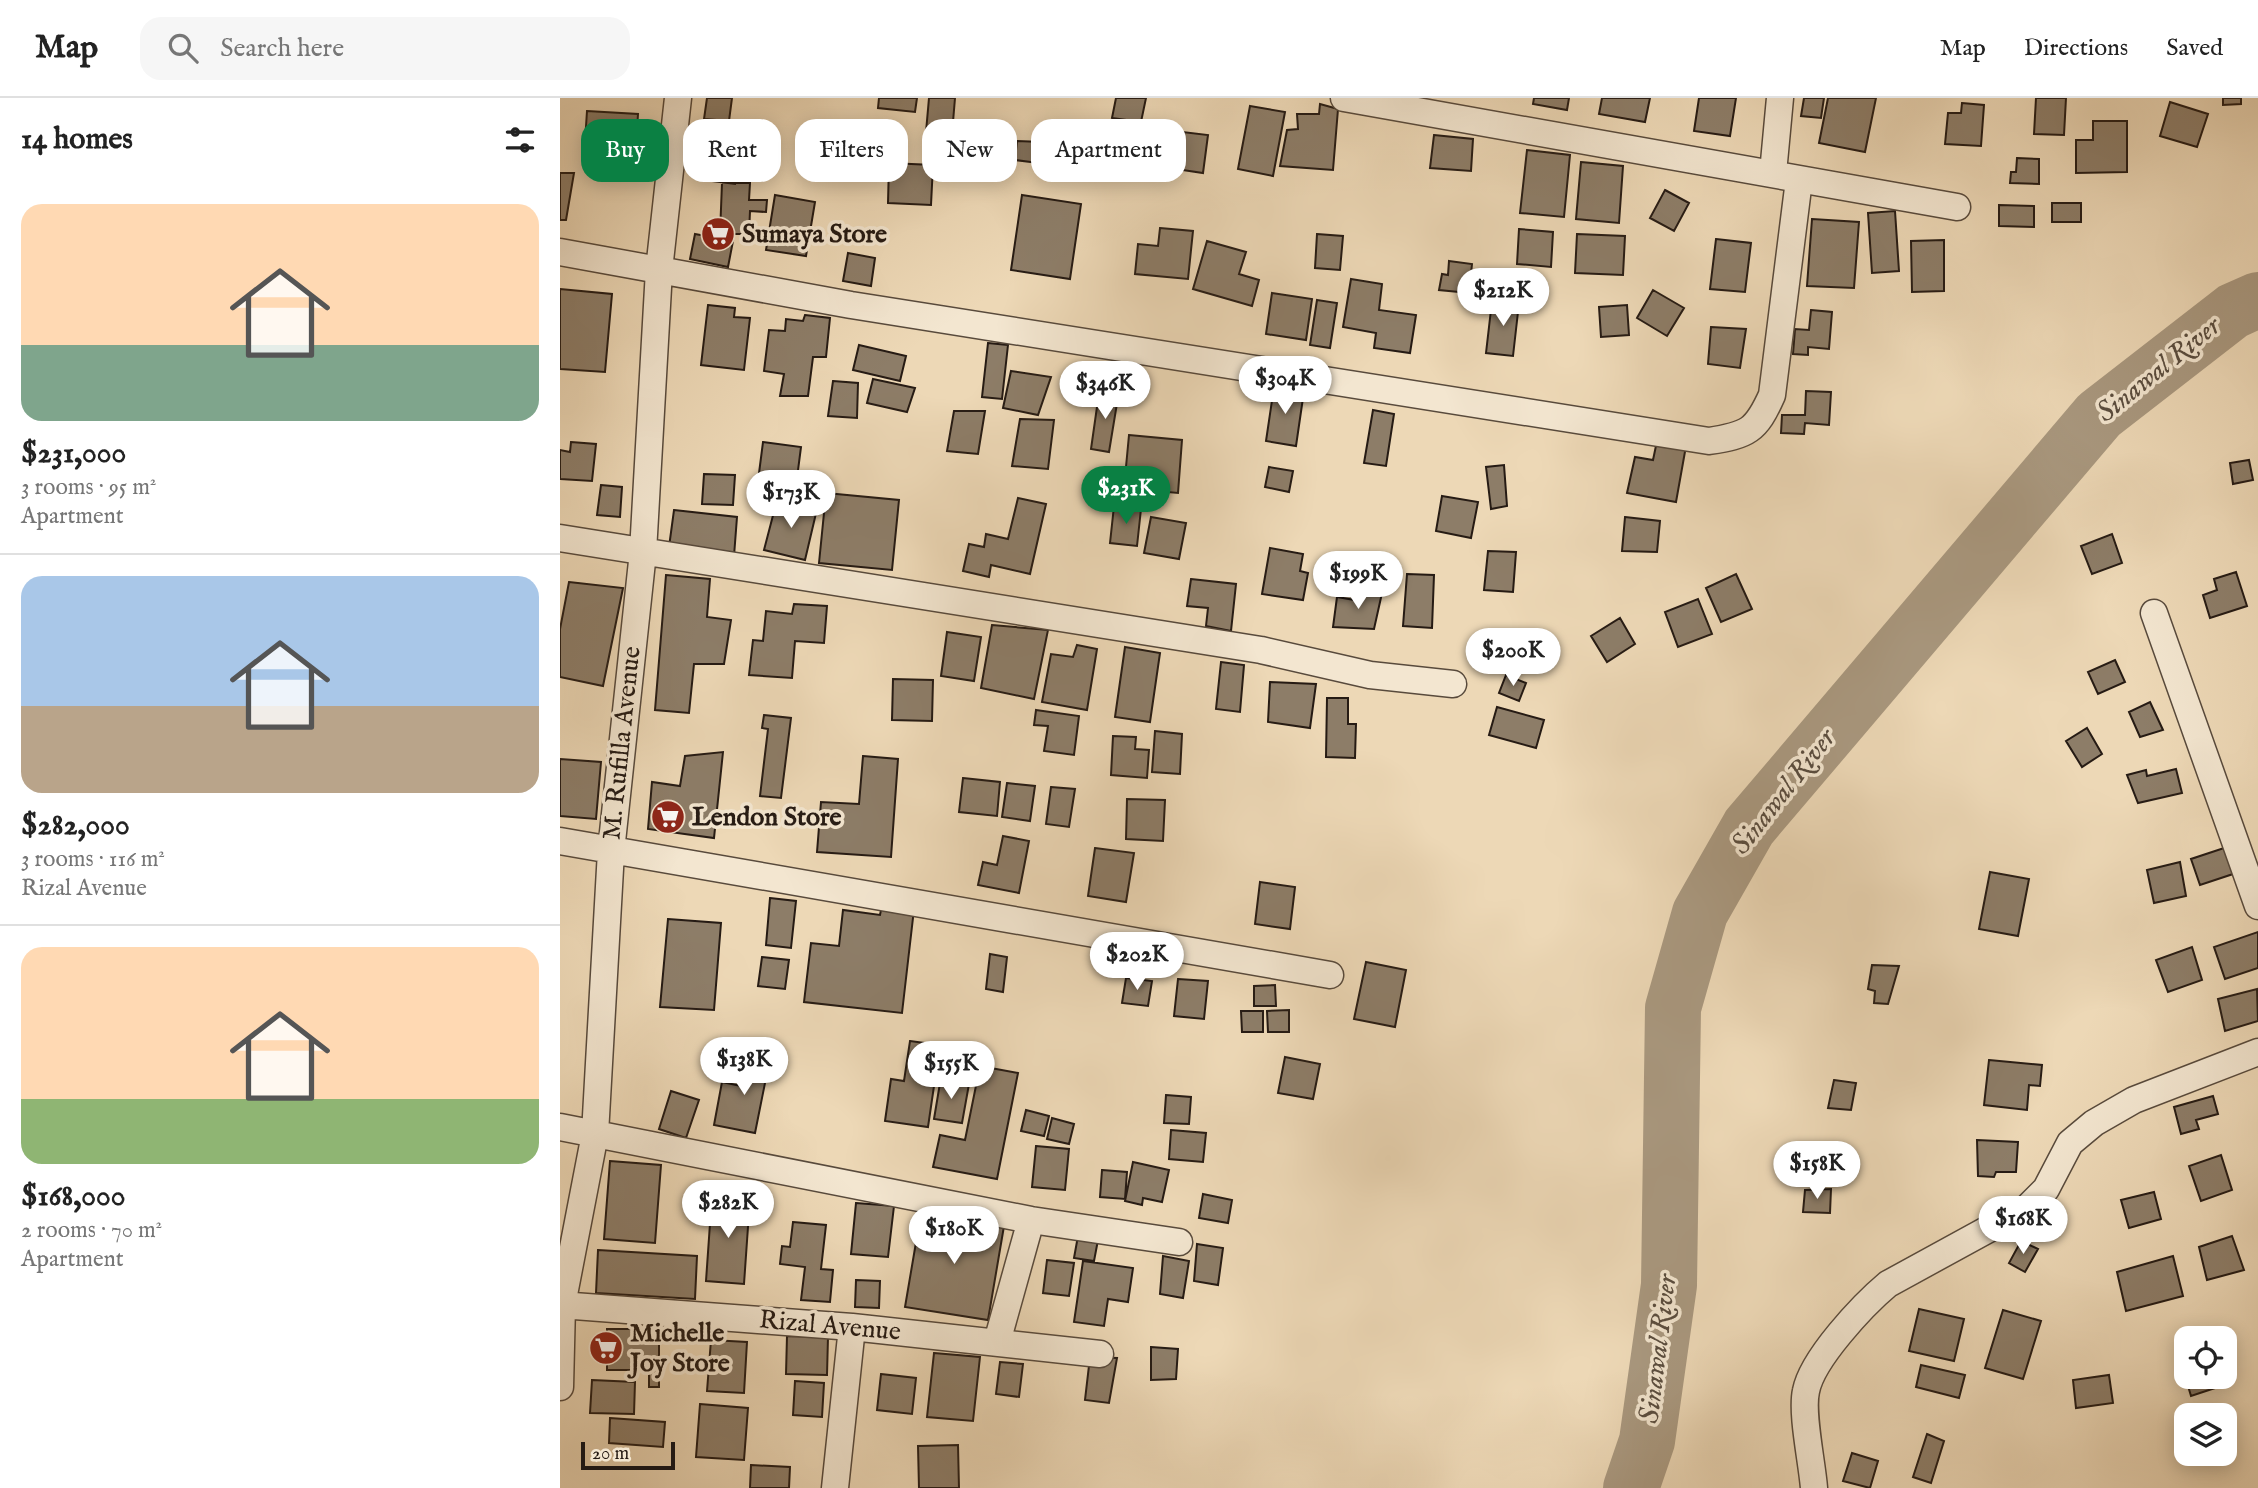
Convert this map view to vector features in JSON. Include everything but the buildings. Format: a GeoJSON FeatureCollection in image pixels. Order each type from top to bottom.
{"type":"FeatureCollection","features":[{"type":"Feature","properties":{"kind":"street","name":"M. Rufilla Avenue"},"geometry":{"type":"LineString","coordinates":[[560,1387],[561,1305],[595,1134],[611,851],[643,552],[659,270],[678,98]]}},
{"type":"Feature","properties":{"kind":"street"},"geometry":{"type":"LineString","coordinates":[[1344,98],[1957,207]]}},
{"type":"Feature","properties":{"kind":"street"},"geometry":{"type":"LineString","coordinates":[[1773,173],[1780,98]]}},
{"type":"Feature","properties":{"kind":"street"},"geometry":{"type":"LineString","coordinates":[[560,252],[864,307],[1709,440],[1743,433],[1760,422],[1772,395],[1799,180]]}},
{"type":"Feature","properties":{"kind":"street"},"geometry":{"type":"LineString","coordinates":[[560,538],[1261,650],[1370,675],[1453,684]]}},
{"type":"Feature","properties":{"kind":"street"},"geometry":{"type":"LineString","coordinates":[[2154,613],[2258,906]]}},
{"type":"Feature","properties":{"kind":"street"},"geometry":{"type":"LineString","coordinates":[[560,841],[1330,975]]}},
{"type":"Feature","properties":{"kind":"street"},"geometry":{"type":"LineString","coordinates":[[1814,1488],[1805,1392],[1820,1362],[1873,1297],[1888,1284],[2027,1208],[2046,1189],[2070,1143],[2094,1123],[2134,1100],[2258,1052]]}},
{"type":"Feature","properties":{"kind":"street"},"geometry":{"type":"LineString","coordinates":[[560,1127],[1031,1220],[1179,1242]]}},
{"type":"Feature","properties":{"kind":"street"},"geometry":{"type":"LineString","coordinates":[[997,1342],[1031,1220]]}},
{"type":"Feature","properties":{"kind":"street","name":"Rizal Avenue"},"geometry":{"type":"LineString","coordinates":[[561,1305],[852,1327],[1100,1353]]}},
{"type":"Feature","properties":{"kind":"street"},"geometry":{"type":"LineString","coordinates":[[835,1488],[852,1327]]}},
{"type":"Feature","properties":{"kind":"waterway","name":"Sinawal River"},"geometry":{"type":"LineString","coordinates":[[1631,1488],[1647,1441],[1669,1285],[1673,1008],[1700,913],[1749,827],[2099,415],[2233,311],[2258,300]]}},
{"type":"Feature","properties":{"kind":"place","name":"Sumaya Store"},"geometry":{"type":"Point","coordinates":[718,234]}},
{"type":"Feature","properties":{"kind":"place","name":"Lendon Store"},"geometry":{"type":"Point","coordinates":[668,817]}},
{"type":"Feature","properties":{"kind":"place","name":"Michelle Joy Store"},"geometry":{"type":"Point","coordinates":[606,1348]}}]}
